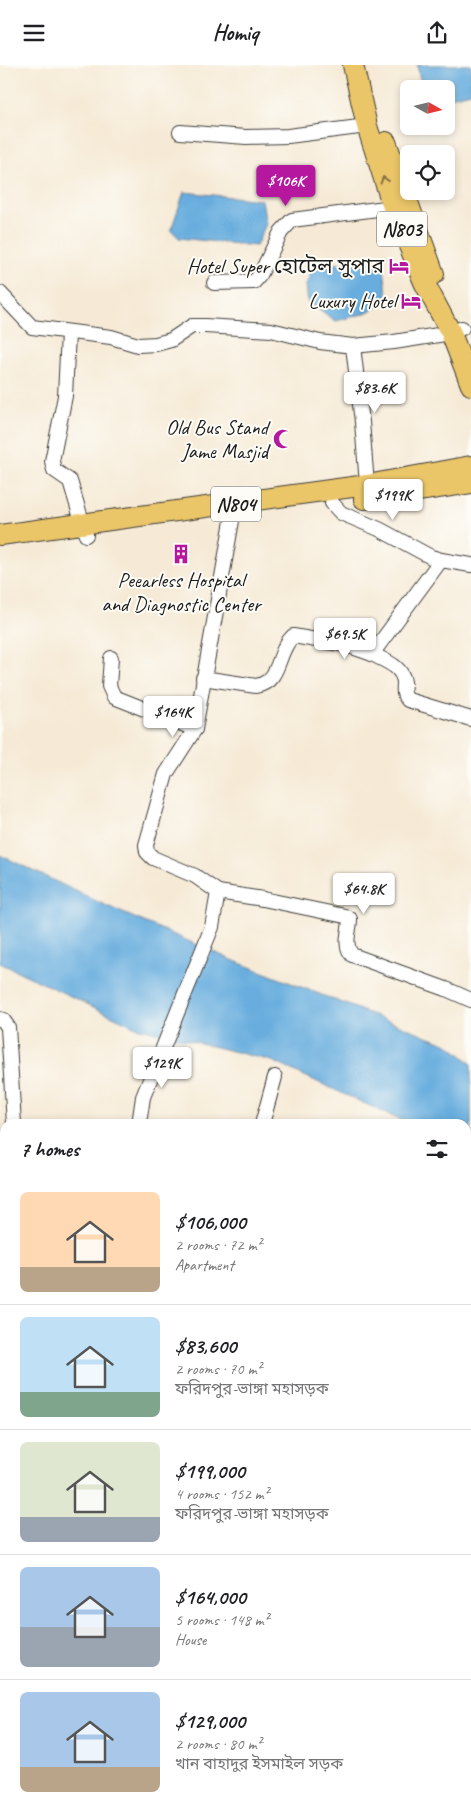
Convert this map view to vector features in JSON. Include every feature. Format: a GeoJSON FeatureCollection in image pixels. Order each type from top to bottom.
{"type":"FeatureCollection","features":[{"type":"Feature","properties":{"kind":"highway","name":"N803"},"geometry":{"type":"LineString","coordinates":[[353,65],[368,126],[393,207],[424,283],[471,350]]}},
{"type":"Feature","properties":{"kind":"highway","name":"N803"},"geometry":{"type":"LineString","coordinates":[[366,65],[388,152],[456,331],[471,385]]}},
{"type":"Feature","properties":{"kind":"highway","name":"N804"},"geometry":{"type":"LineString","coordinates":[[232,510],[332,503],[471,466]]}},
{"type":"Feature","properties":{"kind":"highway","name":"N804"},"geometry":{"type":"LineString","coordinates":[[0,535],[85,529],[232,510],[367,485],[400,486],[471,483]]}},
{"type":"Feature","properties":{"kind":"highway","name":"N804"},"geometry":{"type":"LineString","coordinates":[[0,548],[85,529]]}},
{"type":"Feature","properties":{"kind":"street"},"geometry":{"type":"LineString","coordinates":[[180,133],[246,137],[288,136],[368,126]]}},
{"type":"Feature","properties":{"kind":"street"},"geometry":{"type":"LineString","coordinates":[[214,283],[254,283],[260,275],[281,232],[292,220],[393,207]]}},
{"type":"Feature","properties":{"kind":"street"},"geometry":{"type":"LineString","coordinates":[[0,293],[32,327],[111,337],[138,345],[156,345],[172,339],[192,325],[271,330],[320,342],[353,346],[394,342],[456,331]]}},
{"type":"Feature","properties":{"kind":"street"},"geometry":{"type":"LineString","coordinates":[[68,333],[66,396],[52,461],[54,470],[70,481],[85,529]]}},
{"type":"Feature","properties":{"kind":"street"},"geometry":{"type":"LineString","coordinates":[[353,346],[367,485]]}},
{"type":"Feature","properties":{"kind":"street"},"geometry":{"type":"LineString","coordinates":[[332,503],[341,513],[379,529],[432,557],[471,565]]}},
{"type":"Feature","properties":{"kind":"street"},"geometry":{"type":"LineString","coordinates":[[232,510],[196,729],[166,774],[146,845],[147,853],[153,858],[195,876],[218,892],[279,902],[345,916],[350,919],[347,943],[348,950],[352,955],[471,1000]]}},
{"type":"Feature","properties":{"kind":"street"},"geometry":{"type":"LineString","coordinates":[[372,654],[441,560]]}},
{"type":"Feature","properties":{"kind":"street"},"geometry":{"type":"LineString","coordinates":[[203,678],[256,686],[264,685],[270,680],[285,646],[293,636],[346,645],[372,654],[398,669],[402,674],[404,696],[408,700],[471,719]]}},
{"type":"Feature","properties":{"kind":"street"},"geometry":{"type":"LineString","coordinates":[[111,658],[108,686],[114,697],[196,729]]}},
{"type":"Feature","properties":{"kind":"street"},"geometry":{"type":"LineString","coordinates":[[140,1119],[143,1097],[212,927],[218,892]]}},
{"type":"Feature","properties":{"kind":"street"},"geometry":{"type":"LineString","coordinates":[[0,1019],[4,1020],[8,1027],[14,1119]]}},
{"type":"Feature","properties":{"kind":"street"},"geometry":{"type":"LineString","coordinates":[[263,1119],[275,1077]]}},
{"type":"Feature","properties":{"kind":"water"},"geometry":{"type":"Polygon","coordinates":[[[417,65],[471,65],[471,92],[455,96],[455,80],[420,80],[417,65]]]}},
{"type":"Feature","properties":{"kind":"water"},"geometry":{"type":"Polygon","coordinates":[[[184,192],[262,200],[266,224],[256,246],[179,238],[171,230],[184,192]]]}},
{"type":"Feature","properties":{"kind":"water"},"geometry":{"type":"Polygon","coordinates":[[[383,260],[388,302],[363,314],[336,321],[308,303],[306,285],[313,266],[383,260]]]}},
{"type":"Feature","properties":{"kind":"water"},"geometry":{"type":"Polygon","coordinates":[[[0,855],[107,906],[237,962],[448,1044],[471,1063],[471,1119],[398,1119],[272,1061],[136,1027],[0,963],[0,855]]]}},
{"type":"Feature","properties":{"kind":"place","name":"Hotel Super হোটেল সুপার"},"geometry":{"type":"Point","coordinates":[399,266]}},
{"type":"Feature","properties":{"kind":"place","name":"Luxury Hotel"},"geometry":{"type":"Point","coordinates":[411,301]}},
{"type":"Feature","properties":{"kind":"place","name":"Old Bus Stand Jame Masjid"},"geometry":{"type":"Point","coordinates":[283,439]}},
{"type":"Feature","properties":{"kind":"place","name":"Peearless Hospital and Diagnostic Center"},"geometry":{"type":"Point","coordinates":[181,554]}}]}
